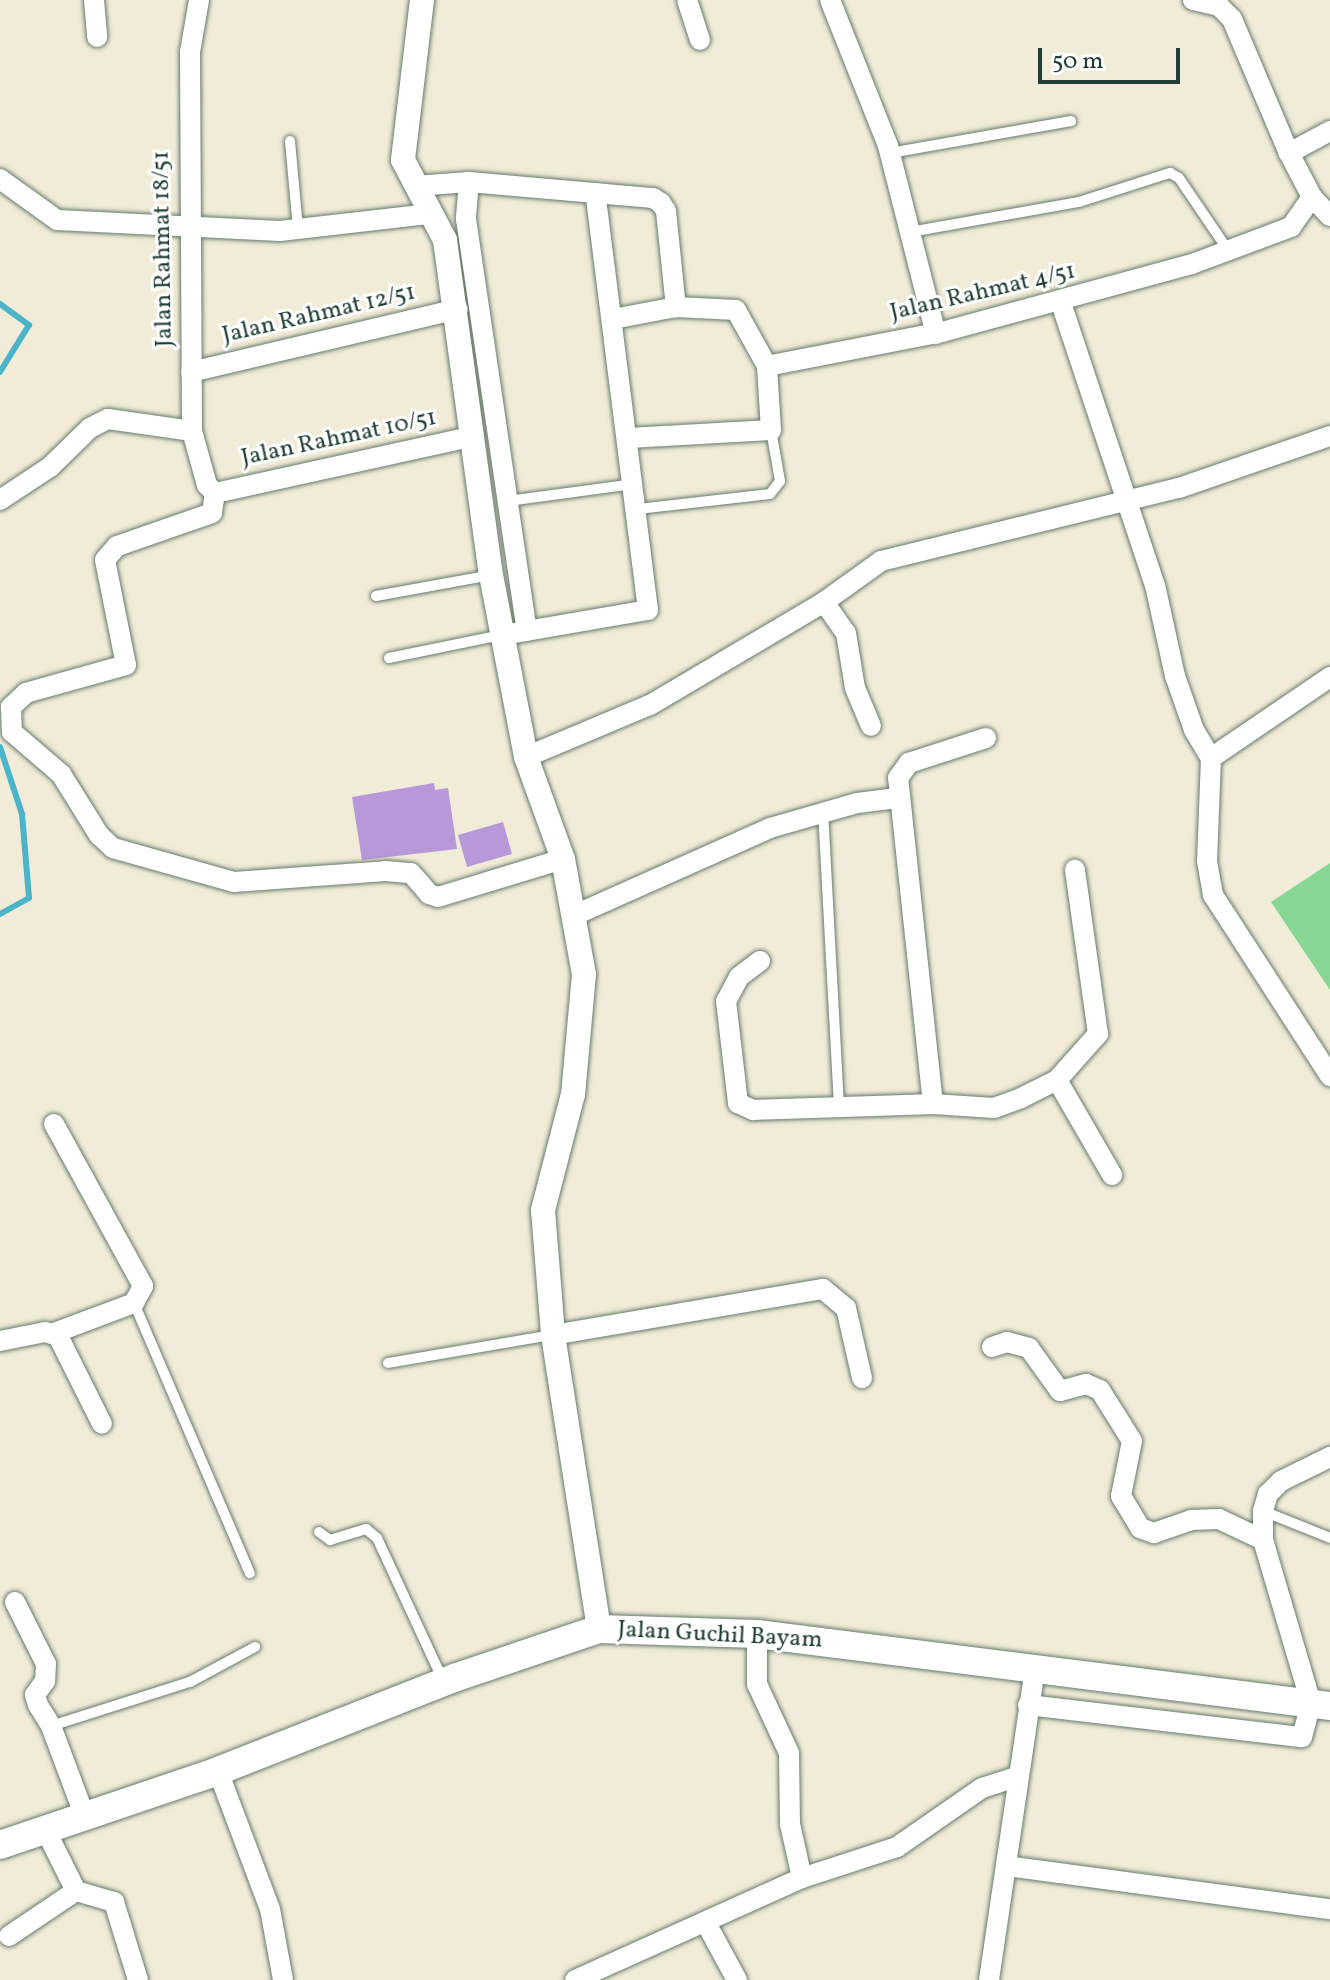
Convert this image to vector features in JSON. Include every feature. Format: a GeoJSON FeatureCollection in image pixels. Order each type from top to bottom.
{"type":"FeatureCollection","features":[{"type":"Feature","properties":{"kind":"main road","name":"Jalan Guchil Bayam"},"geometry":{"type":"LineString","coordinates":[[0,1845],[218,1771],[444,1682],[599,1629],[757,1634],[1320,1705]]}},
{"type":"Feature","properties":{"kind":"street"},"geometry":{"type":"LineString","coordinates":[[94,0],[97,37]]}},
{"type":"Feature","properties":{"kind":"street","name":"Jalan Rahmat 18/51"},"geometry":{"type":"LineString","coordinates":[[199,0],[190,52],[188,227],[192,431],[207,485],[215,493]]}},
{"type":"Feature","properties":{"kind":"street"},"geometry":{"type":"LineString","coordinates":[[422,0],[403,160],[445,240],[458,309],[491,575],[515,633]]}},
{"type":"Feature","properties":{"kind":"street"},"geometry":{"type":"LineString","coordinates":[[687,0],[700,40]]}},
{"type":"Feature","properties":{"kind":"street"},"geometry":{"type":"LineString","coordinates":[[830,0],[890,153],[936,334]]}},
{"type":"Feature","properties":{"kind":"street"},"geometry":{"type":"LineString","coordinates":[[1193,0],[1219,6],[1232,19],[1289,153],[1312,197],[1330,216]]}},
{"type":"Feature","properties":{"kind":"street"},"geometry":{"type":"LineString","coordinates":[[1289,153],[1330,131]]}},
{"type":"Feature","properties":{"kind":"street"},"geometry":{"type":"LineString","coordinates":[[0,179],[57,220],[298,229],[430,214]]}},
{"type":"Feature","properties":{"kind":"street"},"geometry":{"type":"LineString","coordinates":[[415,186],[469,182],[653,198],[666,211],[676,307]]}},
{"type":"Feature","properties":{"kind":"street"},"geometry":{"type":"LineString","coordinates":[[469,182],[466,219],[508,501],[526,757],[563,859],[577,914],[584,974],[581,1036],[573,1094],[543,1210],[553,1335],[599,1629]]}},
{"type":"Feature","properties":{"kind":"street"},"geometry":{"type":"LineString","coordinates":[[515,633],[648,610],[635,484],[595,193]]}},
{"type":"Feature","properties":{"kind":"street","name":"Jalan Rahmat 4/51"},"geometry":{"type":"LineString","coordinates":[[767,366],[936,334],[1061,303],[1291,227],[1312,197]]}},
{"type":"Feature","properties":{"kind":"street"},"geometry":{"type":"LineString","coordinates":[[1061,303],[1155,585],[1175,676],[1194,730],[1211,758],[1207,861],[1213,895],[1330,1076]]}},
{"type":"Feature","properties":{"kind":"street"},"geometry":{"type":"LineString","coordinates":[[613,319],[676,307],[736,310],[767,366],[771,430],[629,438]]}},
{"type":"Feature","properties":{"kind":"street","name":"Jalan Rahmat 12/51"},"geometry":{"type":"LineString","coordinates":[[191,372],[458,309]]}},
{"type":"Feature","properties":{"kind":"street"},"geometry":{"type":"LineString","coordinates":[[0,500],[50,467],[90,428],[108,419],[192,431]]}},
{"type":"Feature","properties":{"kind":"street","name":"Jalan Rahmat 10/51"},"geometry":{"type":"LineString","coordinates":[[215,493],[474,436]]}},
{"type":"Feature","properties":{"kind":"street"},"geometry":{"type":"LineString","coordinates":[[526,757],[650,705],[824,602],[881,561],[1127,497],[1179,488],[1330,436]]}},
{"type":"Feature","properties":{"kind":"street"},"geometry":{"type":"LineString","coordinates":[[215,493],[212,513],[117,546],[105,560],[126,665],[26,693],[11,707],[12,732],[61,774],[99,835],[113,848],[234,882],[386,871],[411,873],[438,897],[563,859]]}},
{"type":"Feature","properties":{"kind":"street"},"geometry":{"type":"LineString","coordinates":[[824,602],[846,633],[855,688],[871,726]]}},
{"type":"Feature","properties":{"kind":"street"},"geometry":{"type":"LineString","coordinates":[[1211,758],[1330,677]]}},
{"type":"Feature","properties":{"kind":"street"},"geometry":{"type":"LineString","coordinates":[[933,1104],[898,798],[900,769],[986,738]]}},
{"type":"Feature","properties":{"kind":"street"},"geometry":{"type":"LineString","coordinates":[[577,914],[770,828],[823,811],[898,798]]}},
{"type":"Feature","properties":{"kind":"street"},"geometry":{"type":"LineString","coordinates":[[760,961],[739,977],[726,1001],[738,1103],[753,1110],[839,1110],[933,1104],[994,1108],[1057,1080],[1098,1034],[1075,870]]}},
{"type":"Feature","properties":{"kind":"street"},"geometry":{"type":"LineString","coordinates":[[1057,1080],[1112,1175]]}},
{"type":"Feature","properties":{"kind":"street"},"geometry":{"type":"LineString","coordinates":[[0,1341],[54,1333],[134,1303],[143,1286],[54,1124]]}},
{"type":"Feature","properties":{"kind":"street"},"geometry":{"type":"LineString","coordinates":[[553,1335],[823,1289],[846,1308],[862,1378]]}},
{"type":"Feature","properties":{"kind":"street"},"geometry":{"type":"LineString","coordinates":[[54,1333],[102,1424]]}},
{"type":"Feature","properties":{"kind":"street"},"geometry":{"type":"LineString","coordinates":[[992,1347],[1007,1342],[1029,1348],[1060,1391],[1086,1384],[1100,1390],[1132,1441],[1121,1496],[1140,1528],[1154,1533],[1191,1520],[1219,1519],[1263,1540]]}},
{"type":"Feature","properties":{"kind":"street"},"geometry":{"type":"LineString","coordinates":[[1028,1705],[1302,1737],[1320,1705],[1263,1540],[1263,1511],[1268,1494],[1281,1481],[1330,1457]]}},
{"type":"Feature","properties":{"kind":"street"},"geometry":{"type":"LineString","coordinates":[[15,1602],[46,1664],[45,1681],[35,1695],[51,1726],[85,1817]]}},
{"type":"Feature","properties":{"kind":"street"},"geometry":{"type":"LineString","coordinates":[[757,1634],[757,1684],[789,1753],[790,1824],[802,1878]]}},
{"type":"Feature","properties":{"kind":"street"},"geometry":{"type":"LineString","coordinates":[[983,1977],[1006,1866],[1015,1777],[1035,1667]]}},
{"type":"Feature","properties":{"kind":"street"},"geometry":{"type":"LineString","coordinates":[[218,1771],[270,1909],[283,1980]]}},
{"type":"Feature","properties":{"kind":"street"},"geometry":{"type":"LineString","coordinates":[[575,1980],[802,1878],[897,1847],[982,1788],[1015,1777]]}},
{"type":"Feature","properties":{"kind":"street"},"geometry":{"type":"LineString","coordinates":[[46,1831],[76,1891],[114,1902],[138,1980]]}},
{"type":"Feature","properties":{"kind":"street"},"geometry":{"type":"LineString","coordinates":[[1006,1866],[1330,1909]]}},
{"type":"Feature","properties":{"kind":"street"},"geometry":{"type":"LineString","coordinates":[[9,1936],[76,1891]]}},
{"type":"Feature","properties":{"kind":"street"},"geometry":{"type":"LineString","coordinates":[[706,1923],[729,1975]]}},
{"type":"Feature","properties":{"kind":"lane"},"geometry":{"type":"LineString","coordinates":[[890,153],[1071,121]]}},
{"type":"Feature","properties":{"kind":"lane"},"geometry":{"type":"LineString","coordinates":[[290,141],[298,229]]}},
{"type":"Feature","properties":{"kind":"lane"},"geometry":{"type":"LineString","coordinates":[[910,232],[1079,202],[1170,173],[1179,178],[1228,250]]}},
{"type":"Feature","properties":{"kind":"lane"},"geometry":{"type":"LineString","coordinates":[[638,509],[777,490],[780,481],[771,430]]}},
{"type":"Feature","properties":{"kind":"lane"},"geometry":{"type":"LineString","coordinates":[[508,501],[635,484]]}},
{"type":"Feature","properties":{"kind":"lane"},"geometry":{"type":"LineString","coordinates":[[376,596],[491,575]]}},
{"type":"Feature","properties":{"kind":"lane"},"geometry":{"type":"LineString","coordinates":[[389,658],[515,633]]}},
{"type":"Feature","properties":{"kind":"lane"},"geometry":{"type":"LineString","coordinates":[[823,811],[839,1110]]}},
{"type":"Feature","properties":{"kind":"lane"},"geometry":{"type":"LineString","coordinates":[[134,1303],[250,1573]]}},
{"type":"Feature","properties":{"kind":"lane"},"geometry":{"type":"LineString","coordinates":[[388,1363],[553,1335]]}},
{"type":"Feature","properties":{"kind":"lane"},"geometry":{"type":"LineString","coordinates":[[1263,1511],[1330,1538]]}},
{"type":"Feature","properties":{"kind":"lane"},"geometry":{"type":"LineString","coordinates":[[319,1532],[330,1540],[366,1529],[377,1538],[444,1682]]}},
{"type":"Feature","properties":{"kind":"lane"},"geometry":{"type":"LineString","coordinates":[[51,1726],[190,1682],[255,1647]]}},
{"type":"Feature","properties":{"kind":"green space"},"geometry":{"type":"Polygon","coordinates":[[[1330,863],[1330,990],[1271,902],[1330,863]]]}},
{"type":"Feature","properties":{"kind":"building"},"geometry":{"type":"Polygon","coordinates":[[[434,783],[435,790],[448,788],[457,849],[362,860],[352,797],[434,783]]]}},
{"type":"Feature","properties":{"kind":"building"},"geometry":{"type":"Polygon","coordinates":[[[503,822],[512,854],[467,867],[458,835],[503,822]]]}},
{"type":"Feature","properties":{"kind":"waterway"},"geometry":{"type":"LineString","coordinates":[[0,304],[29,325],[0,372]]}},
{"type":"Feature","properties":{"kind":"waterway"},"geometry":{"type":"LineString","coordinates":[[0,747],[22,814],[29,898],[0,914]]}}]}
